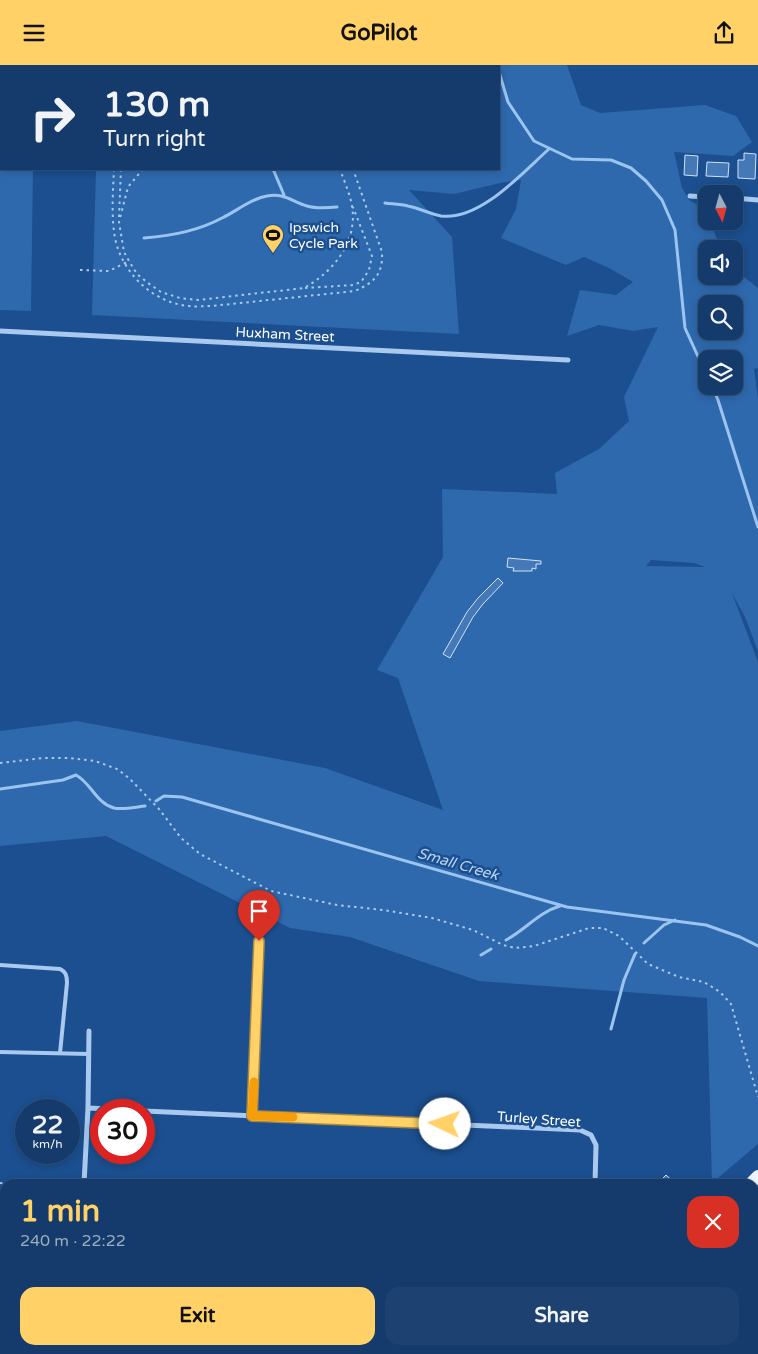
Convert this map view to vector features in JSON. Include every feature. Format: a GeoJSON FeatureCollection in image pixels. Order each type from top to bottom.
{"type":"FeatureCollection","features":[{"type":"Feature","properties":{"kind":"street"},"geometry":{"type":"LineString","coordinates":[[690,196],[698,196]]}},
{"type":"Feature","properties":{"kind":"street"},"geometry":{"type":"LineString","coordinates":[[743,198],[758,199]]}},
{"type":"Feature","properties":{"kind":"street","name":"Huxham Street"},"geometry":{"type":"LineString","coordinates":[[0,331],[568,359]]}},
{"type":"Feature","properties":{"kind":"street"},"geometry":{"type":"LineString","coordinates":[[84,1179],[89,1031]]}},
{"type":"Feature","properties":{"kind":"street","name":"Turley Street"},"geometry":{"type":"LineString","coordinates":[[155,1112],[580,1131],[591,1135],[596,1145],[595,1179]]}},
{"type":"Feature","properties":{"kind":"lane"},"geometry":{"type":"LineString","coordinates":[[252,1116],[259,941]]}},
{"type":"Feature","properties":{"kind":"lane"},"geometry":{"type":"LineString","coordinates":[[0,965],[60,969],[65,972],[67,983],[60,1053]]}},
{"type":"Feature","properties":{"kind":"lane"},"geometry":{"type":"LineString","coordinates":[[0,1052],[89,1054]]}},
{"type":"Feature","properties":{"kind":"path"},"geometry":{"type":"LineString","coordinates":[[114,170],[115,236],[124,263],[149,291],[165,299],[188,306],[212,306],[355,291],[368,285],[378,276],[382,262],[382,252],[353,170]]}},
{"type":"Feature","properties":{"kind":"path"},"geometry":{"type":"LineString","coordinates":[[121,170],[119,222],[124,252],[129,261],[137,274],[161,292],[180,299],[198,300],[304,288],[353,285],[361,282],[372,263],[372,256],[340,170]]}},
{"type":"Feature","properties":{"kind":"path"},"geometry":{"type":"LineString","coordinates":[[119,222],[128,187],[142,170]]}},
{"type":"Feature","properties":{"kind":"path"},"geometry":{"type":"LineString","coordinates":[[304,288],[317,281],[333,267],[345,249],[351,232],[352,205]]}},
{"type":"Feature","properties":{"kind":"path"},"geometry":{"type":"LineString","coordinates":[[80,270],[109,271],[129,261]]}},
{"type":"Feature","properties":{"kind":"path"},"geometry":{"type":"LineString","coordinates":[[0,763],[43,758],[69,758],[95,761],[117,769],[129,778],[159,809],[181,838],[200,854],[271,891],[337,905],[432,917],[473,930],[503,945],[515,948],[534,946],[589,927],[603,928],[619,936],[648,964],[679,977],[704,982],[720,992],[731,1004],[758,1097]]}},
{"type":"Feature","properties":{"kind":"shaded area"},"geometry":{"type":"Polygon","coordinates":[[[500,65],[567,65],[581,105],[600,113],[705,105],[736,116],[752,142],[733,156],[674,152],[682,188],[689,200],[698,205],[698,230],[714,230],[717,240],[698,240],[698,285],[743,285],[743,276],[758,288],[758,368],[754,369],[758,399],[758,651],[745,617],[732,593],[758,662],[758,1144],[717,1179],[712,1179],[707,998],[479,981],[350,937],[290,928],[106,836],[0,846],[0,731],[77,721],[325,768],[443,810],[398,678],[377,670],[443,557],[442,489],[557,494],[555,473],[599,449],[629,421],[624,397],[658,327],[633,331],[599,325],[567,336],[580,290],[616,295],[633,282],[609,268],[584,257],[566,265],[501,238],[516,209],[521,180],[454,194],[409,190],[452,237],[459,334],[92,315],[96,170],[500,170],[500,65]],[[651,560],[646,566],[705,567],[694,563],[651,560]]]}},
{"type":"Feature","properties":{"kind":"shaded area"},"geometry":{"type":"Polygon","coordinates":[[[0,170],[33,170],[31,311],[0,310],[0,170]]]}},
{"type":"Feature","properties":{"kind":"building"},"geometry":{"type":"Polygon","coordinates":[[[744,153],[756,154],[755,179],[738,178],[738,160],[744,160],[744,153]]]}},
{"type":"Feature","properties":{"kind":"building"},"geometry":{"type":"Polygon","coordinates":[[[685,155],[698,156],[697,176],[684,175],[685,155]]]}},
{"type":"Feature","properties":{"kind":"building"},"geometry":{"type":"Polygon","coordinates":[[[707,162],[729,163],[728,177],[706,176],[707,162]]]}},
{"type":"Feature","properties":{"kind":"building"},"geometry":{"type":"Polygon","coordinates":[[[508,558],[541,561],[541,564],[536,564],[536,569],[532,568],[532,571],[513,571],[514,568],[507,567],[508,558]]]}},
{"type":"Feature","properties":{"kind":"building"},"geometry":{"type":"Polygon","coordinates":[[[498,578],[503,583],[473,617],[450,658],[443,654],[467,612],[498,578]]]}},
{"type":"Feature","properties":{"kind":"building"},"geometry":{"type":"Polygon","coordinates":[[[666,1175],[670,1179],[662,1179],[666,1175]]]}},
{"type":"Feature","properties":{"kind":"waterway"},"geometry":{"type":"LineString","coordinates":[[500,75],[508,102],[534,141],[572,159],[611,160],[631,168],[646,181],[662,200],[675,230],[685,328],[698,356]]}},
{"type":"Feature","properties":{"kind":"waterway"},"geometry":{"type":"LineString","coordinates":[[385,203],[412,207],[441,216],[456,216],[471,211],[500,193],[549,149]]}},
{"type":"Feature","properties":{"kind":"waterway"},"geometry":{"type":"LineString","coordinates":[[273,170],[284,195]]}},
{"type":"Feature","properties":{"kind":"waterway"},"geometry":{"type":"LineString","coordinates":[[144,238],[194,230],[213,223],[255,200],[273,195],[314,208],[337,207]]}},
{"type":"Feature","properties":{"kind":"waterway"},"geometry":{"type":"LineString","coordinates":[[716,395],[758,527]]}},
{"type":"Feature","properties":{"kind":"waterway","name":"Small Creek"},"geometry":{"type":"LineString","coordinates":[[0,789],[63,780],[76,775],[103,802],[114,808],[145,806]]}},
{"type":"Feature","properties":{"kind":"waterway","name":"Small Creek"},"geometry":{"type":"LineString","coordinates":[[156,801],[164,796],[182,797],[567,907],[706,925],[740,937],[758,946]]}},
{"type":"Feature","properties":{"kind":"waterway"},"geometry":{"type":"LineString","coordinates":[[506,940],[545,912],[560,906]]}},
{"type":"Feature","properties":{"kind":"waterway"},"geometry":{"type":"LineString","coordinates":[[644,943],[664,925],[675,920]]}},
{"type":"Feature","properties":{"kind":"waterway"},"geometry":{"type":"LineString","coordinates":[[481,955],[491,949]]}},
{"type":"Feature","properties":{"kind":"waterway"},"geometry":{"type":"LineString","coordinates":[[611,1029],[624,980],[635,954]]}},
{"type":"Feature","properties":{"kind":"slow traffic"},"geometry":{"type":"LineString","coordinates":[[254,1082],[252,1116],[293,1117]]}},
{"type":"Feature","properties":{"kind":"place","name":"Ipswich Cycle Park"},"geometry":{"type":"Point","coordinates":[273,254]}},
{"type":"Feature","properties":{"kind":"route"},"geometry":{"type":"LineString","coordinates":[[259,941],[252,1116],[445,1124]]}}]}
